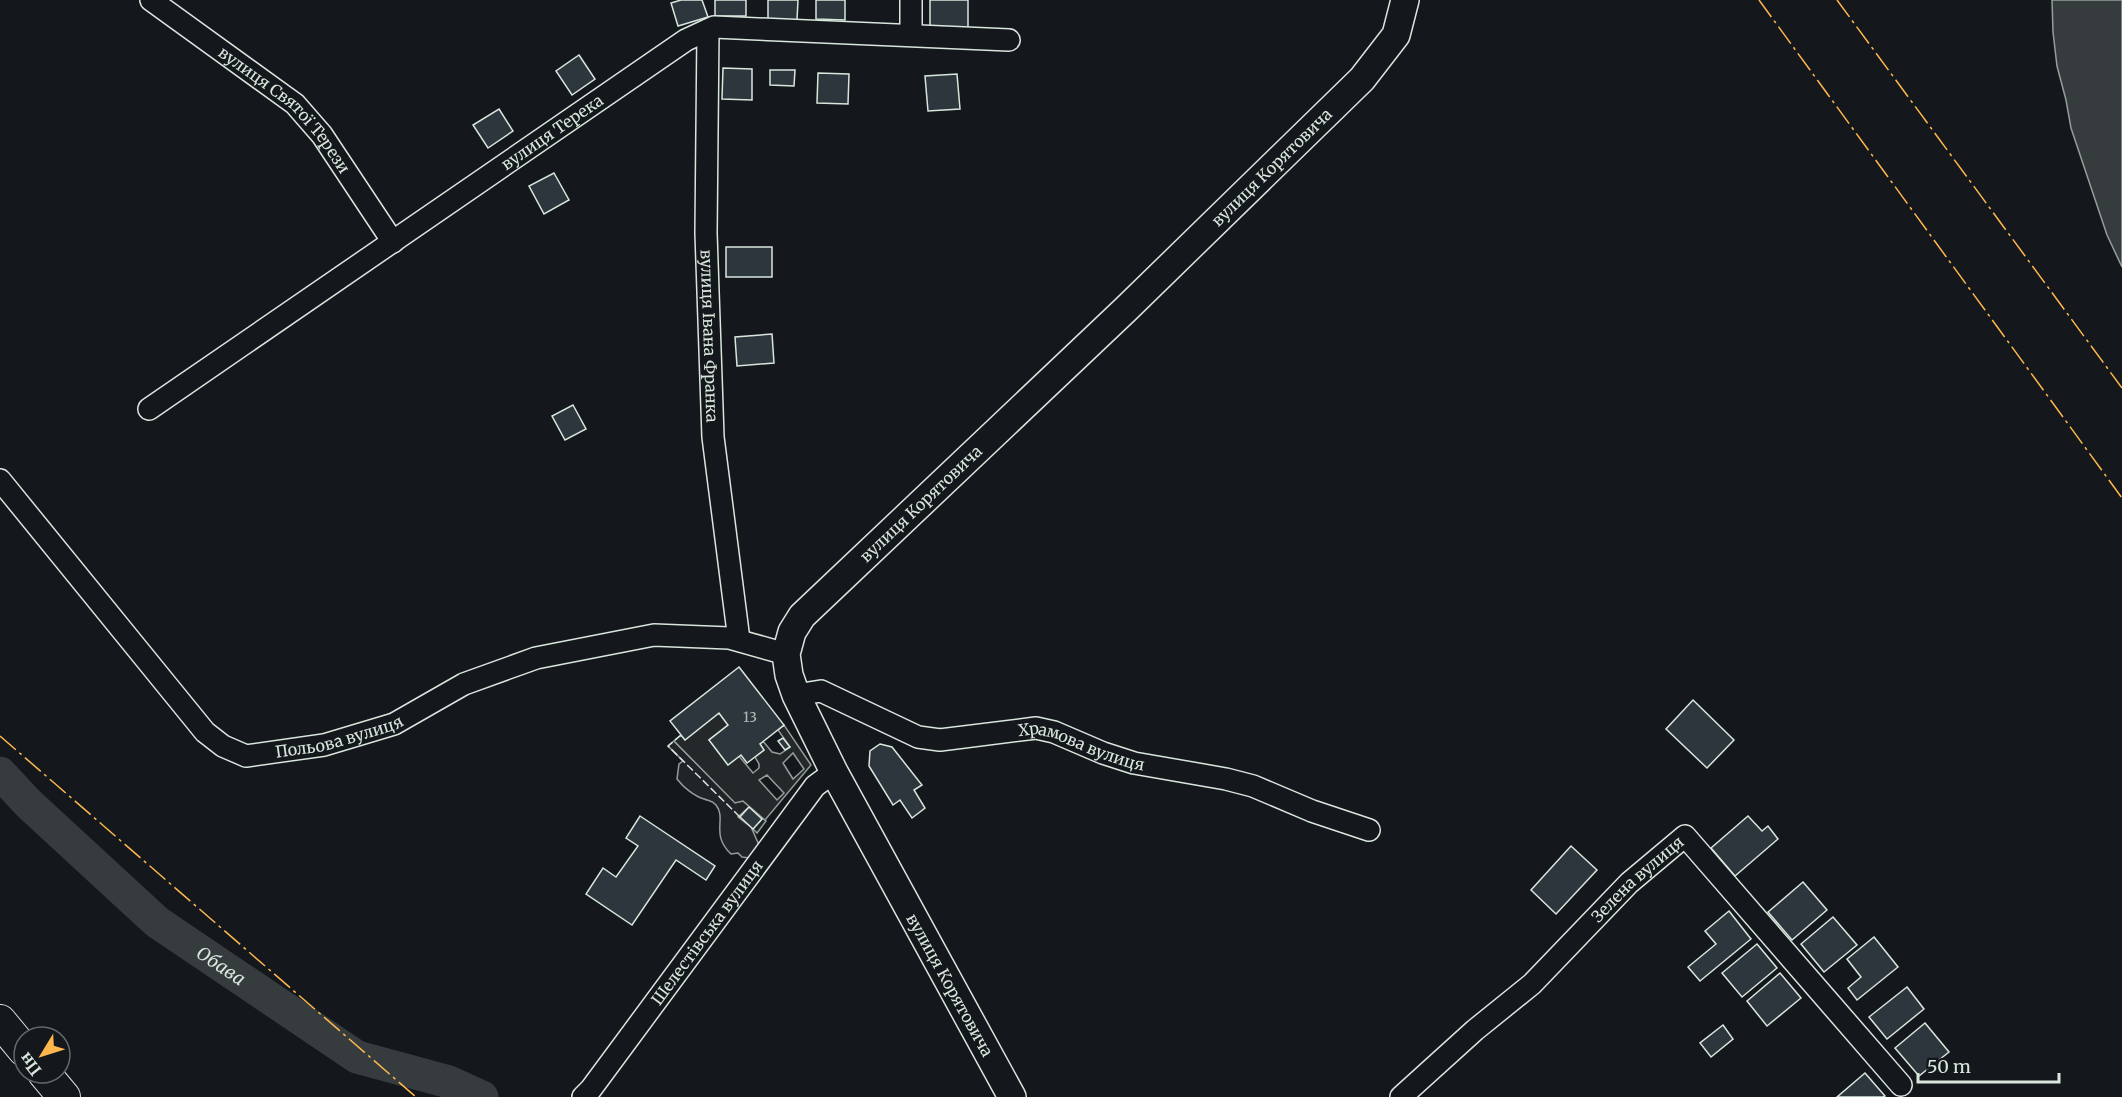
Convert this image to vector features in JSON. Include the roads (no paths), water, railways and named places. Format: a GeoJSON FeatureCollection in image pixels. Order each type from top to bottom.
{"type":"FeatureCollection","features":[{"type":"Feature","properties":{"kind":"highway"},"geometry":{"type":"LineString","coordinates":[[0,1021],[12,1036]]}},
{"type":"Feature","properties":{"kind":"highway"},"geometry":{"type":"LineString","coordinates":[[54,1085],[64,1097]]}},
{"type":"Feature","properties":{"kind":"main road","name":"вулиця Корятовича"},"geometry":{"type":"LineString","coordinates":[[1012,1097],[834,772],[796,695],[789,675],[786,654],[792,632],[802,616],[1125,310],[1362,79],[1396,35],[1405,0]]}},
{"type":"Feature","properties":{"kind":"street","name":"вулиця Святої Терези"},"geometry":{"type":"LineString","coordinates":[[151,0],[296,104],[322,135],[393,242]]}},
{"type":"Feature","properties":{"kind":"street"},"geometry":{"type":"LineString","coordinates":[[911,0],[911,34]]}},
{"type":"Feature","properties":{"kind":"street","name":"вулиця Терека"},"geometry":{"type":"LineString","coordinates":[[149,409],[686,40],[714,27],[1009,40]]}},
{"type":"Feature","properties":{"kind":"street","name":"вулиця Івана Франка"},"geometry":{"type":"LineString","coordinates":[[708,30],[706,233],[713,437],[738,640]]}},
{"type":"Feature","properties":{"kind":"street","name":"Польова вулиця"},"geometry":{"type":"LineString","coordinates":[[0,480],[205,732],[223,746],[246,756],[324,745],[394,724],[464,684],[536,658],[654,635],[729,638],[786,654]]}},
{"type":"Feature","properties":{"kind":"street","name":"Храмова вулиця"},"geometry":{"type":"LineString","coordinates":[[796,695],[821,691],[924,738],[940,740],[1014,730],[1036,728],[1045,730],[1134,763],[1253,786],[1312,811],[1369,830]]}},
{"type":"Feature","properties":{"kind":"street","name":"Шелестівська вулиця"},"geometry":{"type":"LineString","coordinates":[[583,1097],[816,786],[834,772]]}},
{"type":"Feature","properties":{"kind":"street","name":"Зелена вулиця"},"geometry":{"type":"LineString","coordinates":[[1401,1097],[1475,1030],[1532,984],[1629,883],[1685,836],[1901,1085]]}},
{"type":"Feature","properties":{"kind":"waterway","name":"Обава"},"geometry":{"type":"LineString","coordinates":[[0,773],[29,804],[157,922],[357,1057],[449,1082],[482,1097]]}}]}
